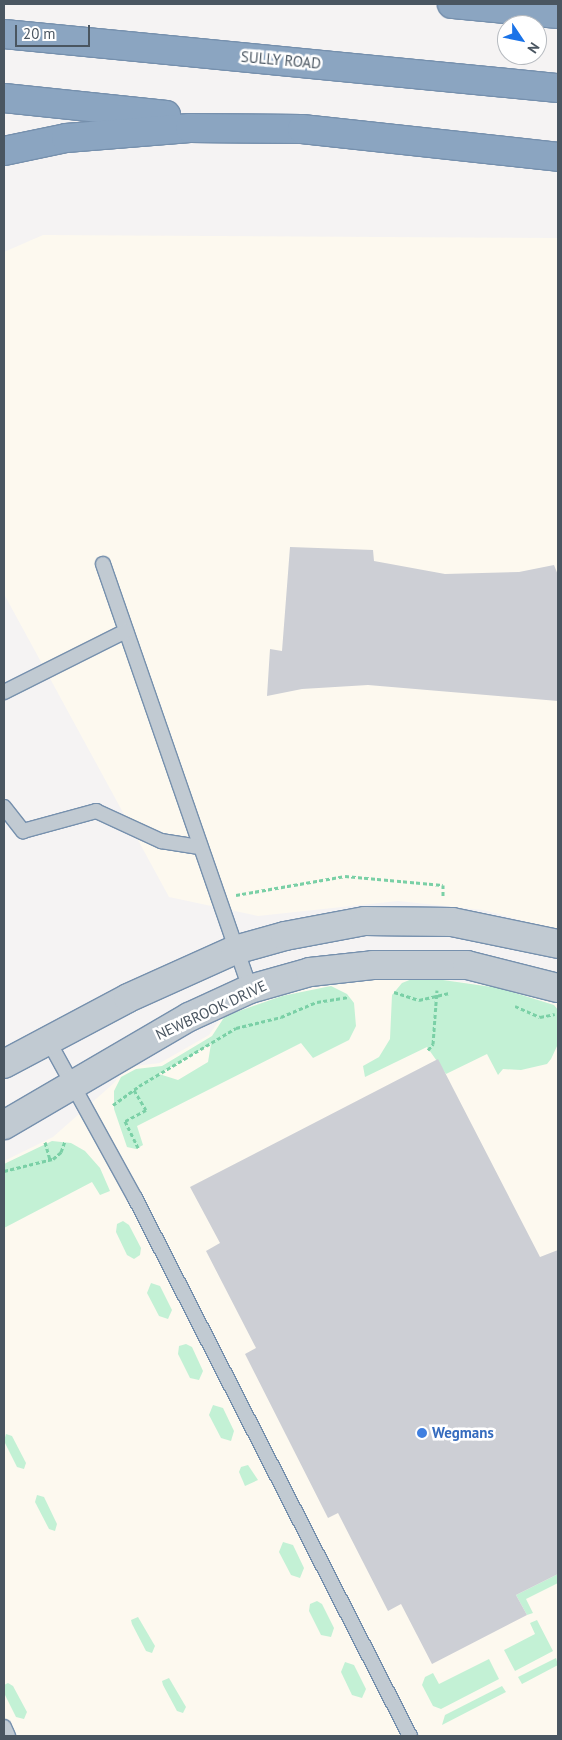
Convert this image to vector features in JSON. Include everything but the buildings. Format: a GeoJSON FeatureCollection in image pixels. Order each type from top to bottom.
{"type":"FeatureCollection","features":[{"type":"Feature","properties":{"kind":"highway"},"geometry":{"type":"LineString","coordinates":[[452,4],[558,14]]}},
{"type":"Feature","properties":{"kind":"highway","name":"SULLY ROAD"},"geometry":{"type":"LineString","coordinates":[[4,34],[558,88]]}},
{"type":"Feature","properties":{"kind":"highway"},"geometry":{"type":"LineString","coordinates":[[4,98],[558,157]]}},
{"type":"Feature","properties":{"kind":"highway"},"geometry":{"type":"LineString","coordinates":[[4,151],[66,138],[151,129],[302,130]]}},
{"type":"Feature","properties":{"kind":"street"},"geometry":{"type":"LineString","coordinates":[[4,1064],[128,998],[235,950],[285,936],[365,922],[452,922],[558,944]]}},
{"type":"Feature","properties":{"kind":"street","name":"NEWBROOK DRIVE"},"geometry":{"type":"LineString","coordinates":[[4,1126],[189,1018],[250,989],[310,972],[419,963],[467,965],[558,988]]}},
{"type":"Feature","properties":{"kind":"lane"},"geometry":{"type":"LineString","coordinates":[[103,564],[198,847],[250,989]]}},
{"type":"Feature","properties":{"kind":"lane"},"geometry":{"type":"LineString","coordinates":[[4,692],[126,631]]}},
{"type":"Feature","properties":{"kind":"lane"},"geometry":{"type":"LineString","coordinates":[[4,807],[23,831],[96,811],[161,841],[198,847]]}},
{"type":"Feature","properties":{"kind":"lane"},"geometry":{"type":"LineString","coordinates":[[48,1040],[135,1198],[410,1736]]}},
{"type":"Feature","properties":{"kind":"lane"},"geometry":{"type":"LineString","coordinates":[[4,1727],[8,1736]]}},
{"type":"Feature","properties":{"kind":"path"},"geometry":{"type":"LineString","coordinates":[[428,1050],[433,1044],[437,979]]}},
{"type":"Feature","properties":{"kind":"path"},"geometry":{"type":"LineString","coordinates":[[394,992],[419,1000],[454,992]]}},
{"type":"Feature","properties":{"kind":"path"},"geometry":{"type":"LineString","coordinates":[[114,1105],[134,1090],[244,1025],[281,1017],[316,1002],[350,998]]}},
{"type":"Feature","properties":{"kind":"path"},"geometry":{"type":"LineString","coordinates":[[134,1090],[146,1110],[125,1121],[138,1148]]}},
{"type":"Feature","properties":{"kind":"path"},"geometry":{"type":"LineString","coordinates":[[4,1171],[50,1159],[61,1152],[65,1141]]}},
{"type":"Feature","properties":{"kind":"path"},"geometry":{"type":"LineString","coordinates":[[45,1142],[50,1159]]}},
{"type":"Feature","properties":{"kind":"shaded area"},"geometry":{"type":"Polygon","coordinates":[[[43,235],[558,238],[558,930],[483,910],[398,901],[258,916],[169,897],[4,594],[4,252],[43,235]]]}},
{"type":"Feature","properties":{"kind":"shaded area"},"geometry":{"type":"Polygon","coordinates":[[[415,976],[517,989],[558,1003],[558,1736],[4,1736],[4,1161],[53,1137],[114,1083],[123,1071],[135,1066],[160,1063],[209,1035],[223,1015],[236,1009],[321,984],[415,976]]]}},
{"type":"Feature","properties":{"kind":"green space"},"geometry":{"type":"Polygon","coordinates":[[[412,979],[443,980],[499,988],[554,1005],[558,1010],[558,1044],[551,1059],[547,1064],[521,1070],[503,1069],[498,1075],[487,1054],[446,1074],[427,1047],[365,1077],[363,1066],[379,1057],[390,1039],[392,995],[402,983],[412,979]]]}},
{"type":"Feature","properties":{"kind":"green space"},"geometry":{"type":"Polygon","coordinates":[[[331,986],[347,994],[354,1003],[356,1026],[349,1040],[313,1058],[301,1043],[137,1126],[143,1145],[136,1149],[127,1147],[114,1109],[114,1091],[121,1077],[136,1069],[162,1066],[212,1036],[225,1016],[282,996],[331,986]],[[211,1044],[159,1074],[178,1080],[208,1062],[211,1044]]]}},
{"type":"Feature","properties":{"kind":"green space"},"geometry":{"type":"Polygon","coordinates":[[[52,1141],[71,1143],[85,1151],[100,1168],[110,1191],[100,1195],[92,1182],[4,1228],[4,1164],[52,1141]]]}},
{"type":"Feature","properties":{"kind":"green space"},"geometry":{"type":"Polygon","coordinates":[[[123,1221],[129,1225],[141,1248],[140,1255],[134,1259],[127,1255],[116,1232],[117,1224],[123,1221]]]}},
{"type":"Feature","properties":{"kind":"green space"},"geometry":{"type":"Polygon","coordinates":[[[151,1283],[160,1286],[172,1310],[168,1319],[159,1316],[147,1293],[151,1283]]]}},
{"type":"Feature","properties":{"kind":"green space"},"geometry":{"type":"Polygon","coordinates":[[[186,1344],[192,1347],[203,1371],[199,1380],[190,1378],[178,1354],[179,1346],[186,1344]]]}},
{"type":"Feature","properties":{"kind":"green space"},"geometry":{"type":"Polygon","coordinates":[[[213,1405],[223,1408],[234,1431],[231,1441],[221,1438],[209,1415],[213,1405]]]}},
{"type":"Feature","properties":{"kind":"green space"},"geometry":{"type":"Polygon","coordinates":[[[6,1434],[12,1436],[26,1463],[24,1469],[17,1467],[4,1441],[6,1434]]]}},
{"type":"Feature","properties":{"kind":"green space"},"geometry":{"type":"Polygon","coordinates":[[[248,1465],[258,1480],[245,1486],[239,1472],[241,1467],[248,1465]]]}},
{"type":"Feature","properties":{"kind":"green space"},"geometry":{"type":"Polygon","coordinates":[[[37,1495],[44,1497],[57,1524],[55,1531],[49,1529],[35,1502],[37,1495]]]}},
{"type":"Feature","properties":{"kind":"green space"},"geometry":{"type":"Polygon","coordinates":[[[283,1542],[293,1545],[304,1568],[300,1578],[291,1575],[279,1552],[283,1542]]]}},
{"type":"Feature","properties":{"kind":"green space"},"geometry":{"type":"Polygon","coordinates":[[[558,1574],[558,1583],[526,1599],[533,1613],[527,1615],[516,1595],[558,1574]]]}},
{"type":"Feature","properties":{"kind":"green space"},"geometry":{"type":"Polygon","coordinates":[[[317,1601],[322,1604],[334,1628],[331,1637],[321,1635],[309,1611],[310,1604],[317,1601]]]}},
{"type":"Feature","properties":{"kind":"green space"},"geometry":{"type":"Polygon","coordinates":[[[138,1617],[155,1646],[152,1653],[146,1651],[132,1624],[131,1620],[138,1617]]]}},
{"type":"Feature","properties":{"kind":"green space"},"geometry":{"type":"Polygon","coordinates":[[[537,1620],[553,1651],[515,1671],[504,1650],[535,1634],[530,1623],[537,1620]]]}},
{"type":"Feature","properties":{"kind":"green space"},"geometry":{"type":"Polygon","coordinates":[[[556,1658],[558,1665],[522,1684],[518,1677],[556,1658]]]}},
{"type":"Feature","properties":{"kind":"green space"},"geometry":{"type":"Polygon","coordinates":[[[489,1659],[499,1679],[441,1709],[433,1706],[422,1685],[425,1677],[433,1673],[439,1684],[489,1659]]]}},
{"type":"Feature","properties":{"kind":"green space"},"geometry":{"type":"Polygon","coordinates":[[[345,1662],[354,1665],[366,1689],[362,1698],[352,1695],[341,1672],[345,1662]]]}},
{"type":"Feature","properties":{"kind":"green space"},"geometry":{"type":"Polygon","coordinates":[[[169,1678],[186,1707],[183,1713],[177,1711],[163,1685],[162,1681],[169,1678]]]}},
{"type":"Feature","properties":{"kind":"green space"},"geometry":{"type":"Polygon","coordinates":[[[8,1683],[13,1686],[27,1712],[24,1719],[16,1717],[4,1693],[4,1685],[8,1683]]]}},
{"type":"Feature","properties":{"kind":"green space"},"geometry":{"type":"Polygon","coordinates":[[[502,1686],[506,1692],[442,1725],[445,1715],[502,1686]]]}},
{"type":"Feature","properties":{"kind":"place","name":"Wegmans"},"geometry":{"type":"Point","coordinates":[422,1433]}}]}
